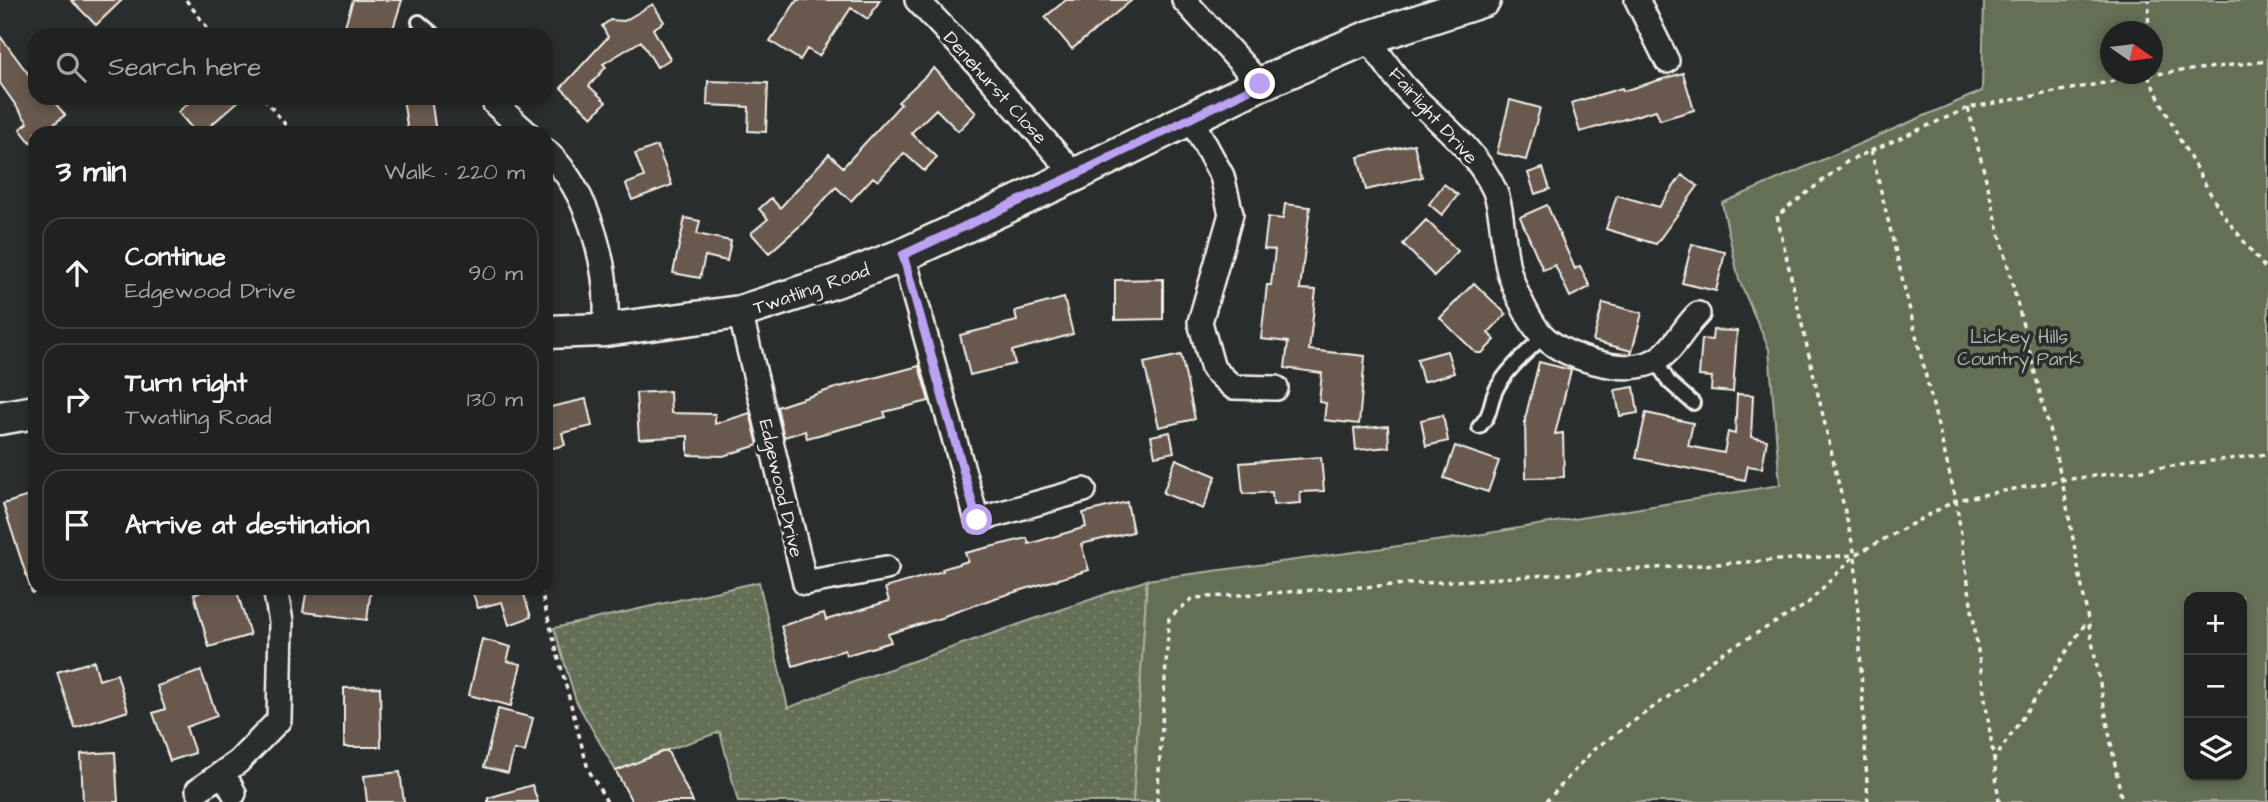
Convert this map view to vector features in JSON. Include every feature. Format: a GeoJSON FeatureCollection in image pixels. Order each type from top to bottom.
{"type":"FeatureCollection","features":[{"type":"Feature","properties":{"kind":"street","name":"Denehurst Close"},"geometry":{"type":"LineString","coordinates":[[917,0],[1075,175]]}},
{"type":"Feature","properties":{"kind":"street"},"geometry":{"type":"LineString","coordinates":[[1184,0],[1260,84]]}},
{"type":"Feature","properties":{"kind":"street","name":"Twatling Road"},"geometry":{"type":"LineString","coordinates":[[553,332],[605,330],[740,312],[836,281],[903,255],[1075,175],[1260,84],[1367,38],[1484,0]]}},
{"type":"Feature","properties":{"kind":"street"},"geometry":{"type":"LineString","coordinates":[[1637,0],[1667,61]]}},
{"type":"Feature","properties":{"kind":"street","name":"Fairlight Drive"},"geometry":{"type":"LineString","coordinates":[[1367,38],[1405,87],[1455,133],[1495,190],[1510,275],[1521,303],[1544,337],[1573,356],[1612,366],[1648,364],[1655,360]]}},
{"type":"Feature","properties":{"kind":"street"},"geometry":{"type":"LineString","coordinates":[[497,105],[520,126]]}},
{"type":"Feature","properties":{"kind":"street"},"geometry":{"type":"LineString","coordinates":[[1190,117],[1222,177],[1231,214],[1200,322],[1213,369],[1233,387],[1276,388]]}},
{"type":"Feature","properties":{"kind":"street"},"geometry":{"type":"LineString","coordinates":[[553,158],[578,193],[600,250],[607,305],[605,330]]}},
{"type":"Feature","properties":{"kind":"street"},"geometry":{"type":"LineString","coordinates":[[903,255],[977,520],[1084,490]]}},
{"type":"Feature","properties":{"kind":"street","name":"Edgewood Drive"},"geometry":{"type":"LineString","coordinates":[[740,312],[805,583],[886,568]]}},
{"type":"Feature","properties":{"kind":"street"},"geometry":{"type":"LineString","coordinates":[[1655,360],[1669,351],[1685,327],[1698,314]]}},
{"type":"Feature","properties":{"kind":"street"},"geometry":{"type":"LineString","coordinates":[[0,418],[28,413]]}},
{"type":"Feature","properties":{"kind":"street"},"geometry":{"type":"LineString","coordinates":[[198,790],[228,783],[239,762],[279,720],[281,622],[276,595]]}},
{"type":"Feature","properties":{"kind":"lane"},"geometry":{"type":"LineString","coordinates":[[419,22],[426,28]]}},
{"type":"Feature","properties":{"kind":"lane"},"geometry":{"type":"LineString","coordinates":[[1479,427],[1489,416],[1495,391],[1521,359],[1544,337]]}},
{"type":"Feature","properties":{"kind":"lane"},"geometry":{"type":"LineString","coordinates":[[1655,360],[1669,382],[1693,403]]}},
{"type":"Feature","properties":{"kind":"path"},"geometry":{"type":"LineString","coordinates":[[186,0],[208,28]]}},
{"type":"Feature","properties":{"kind":"path"},"geometry":{"type":"LineString","coordinates":[[2148,21],[2149,0]]}},
{"type":"Feature","properties":{"kind":"path"},"geometry":{"type":"LineString","coordinates":[[2163,72],[2268,61]]}},
{"type":"Feature","properties":{"kind":"path"},"geometry":{"type":"LineString","coordinates":[[1868,802],[1855,555],[1777,216],[1848,161],[1968,108],[2100,83]]}},
{"type":"Feature","properties":{"kind":"path"},"geometry":{"type":"LineString","coordinates":[[2152,84],[2221,212],[2268,272]]}},
{"type":"Feature","properties":{"kind":"path"},"geometry":{"type":"LineString","coordinates":[[270,105],[286,126]]}},
{"type":"Feature","properties":{"kind":"path"},"geometry":{"type":"LineString","coordinates":[[1968,108],[2062,480],[2122,802]]}},
{"type":"Feature","properties":{"kind":"path"},"geometry":{"type":"LineString","coordinates":[[1871,150],[1956,500],[1999,802]]}},
{"type":"Feature","properties":{"kind":"path"},"geometry":{"type":"LineString","coordinates":[[1546,802],[1593,750],[1672,694],[1717,656],[1806,605],[1855,555],[1956,500],[2062,480],[2268,454]]}},
{"type":"Feature","properties":{"kind":"path"},"geometry":{"type":"LineString","coordinates":[[1157,802],[1169,618],[1194,598],[1855,555]]}},
{"type":"Feature","properties":{"kind":"path"},"geometry":{"type":"LineString","coordinates":[[542,595],[588,768],[607,802]]}},
{"type":"Feature","properties":{"kind":"path"},"geometry":{"type":"LineString","coordinates":[[1994,760],[2087,621]]}},
{"type":"Feature","properties":{"kind":"green space","name":"Lickey Hills Country Park"},"geometry":{"type":"Polygon","coordinates":[[[1984,0],[2268,0],[2268,802],[1133,802],[1147,580],[1465,537],[1780,485],[1769,349],[1739,280],[1722,203],[1982,91],[1984,0]]]}},
{"type":"Feature","properties":{"kind":"green space"},"geometry":{"type":"Polygon","coordinates":[[[1147,580],[1133,802],[738,802],[720,732],[616,771],[576,701],[554,628],[759,582],[788,708],[864,678],[1147,580]]]}},
{"type":"Feature","properties":{"kind":"building"},"geometry":{"type":"Polygon","coordinates":[[[71,0],[122,0],[96,25],[71,0]]]}},
{"type":"Feature","properties":{"kind":"building"},"geometry":{"type":"Polygon","coordinates":[[[353,0],[402,0],[393,28],[344,28],[353,0]]]}},
{"type":"Feature","properties":{"kind":"building"},"geometry":{"type":"Polygon","coordinates":[[[797,0],[880,0],[868,19],[851,8],[819,56],[807,49],[800,60],[770,41],[797,0]]]}},
{"type":"Feature","properties":{"kind":"building"},"geometry":{"type":"Polygon","coordinates":[[[1066,0],[1132,0],[1072,49],[1045,17],[1066,0]]]}},
{"type":"Feature","properties":{"kind":"building"},"geometry":{"type":"Polygon","coordinates":[[[653,4],[664,22],[653,29],[670,59],[657,67],[641,41],[603,64],[606,67],[589,86],[606,102],[592,117],[561,88],[608,37],[602,26],[610,20],[624,21],[653,4]]]}},
{"type":"Feature","properties":{"kind":"building"},"geometry":{"type":"Polygon","coordinates":[[[0,36],[28,74],[28,105],[57,105],[65,115],[52,126],[28,126],[28,139],[20,129],[28,123],[0,83],[0,36]]]}},
{"type":"Feature","properties":{"kind":"building"},"geometry":{"type":"Polygon","coordinates":[[[934,68],[976,113],[958,131],[936,109],[911,133],[937,157],[924,171],[904,153],[878,181],[873,177],[851,201],[836,187],[802,224],[769,253],[751,233],[768,219],[759,209],[771,198],[780,208],[829,154],[843,167],[901,104],[898,102],[934,68]]]}},
{"type":"Feature","properties":{"kind":"building"},"geometry":{"type":"Polygon","coordinates":[[[1683,73],[1694,110],[1660,120],[1656,110],[1580,132],[1571,103],[1683,73]]]}},
{"type":"Feature","properties":{"kind":"building"},"geometry":{"type":"Polygon","coordinates":[[[708,81],[768,83],[766,132],[748,131],[749,107],[707,105],[708,81]]]}},
{"type":"Feature","properties":{"kind":"building"},"geometry":{"type":"Polygon","coordinates":[[[1510,100],[1540,108],[1526,160],[1497,153],[1510,100]]]}},
{"type":"Feature","properties":{"kind":"building"},"geometry":{"type":"Polygon","coordinates":[[[186,105],[234,105],[210,126],[190,126],[178,112],[186,105]]]}},
{"type":"Feature","properties":{"kind":"building"},"geometry":{"type":"Polygon","coordinates":[[[404,105],[432,105],[435,126],[407,126],[404,105]]]}},
{"type":"Feature","properties":{"kind":"building"},"geometry":{"type":"Polygon","coordinates":[[[1414,144],[1422,177],[1366,190],[1358,157],[1414,144]]]}},
{"type":"Feature","properties":{"kind":"building"},"geometry":{"type":"Polygon","coordinates":[[[657,146],[672,185],[632,200],[626,184],[644,177],[635,154],[657,146]]]}},
{"type":"Feature","properties":{"kind":"building"},"geometry":{"type":"Polygon","coordinates":[[[1543,168],[1550,189],[1535,194],[1528,173],[1543,168]]]}},
{"type":"Feature","properties":{"kind":"building"},"geometry":{"type":"Polygon","coordinates":[[[1682,175],[1698,186],[1656,244],[1606,229],[1617,195],[1659,207],[1682,175]]]}},
{"type":"Feature","properties":{"kind":"building"},"geometry":{"type":"Polygon","coordinates":[[[1444,184],[1458,195],[1442,215],[1429,204],[1444,184]]]}},
{"type":"Feature","properties":{"kind":"building"},"geometry":{"type":"Polygon","coordinates":[[[1285,204],[1310,207],[1300,289],[1316,290],[1309,350],[1365,356],[1359,424],[1324,420],[1326,403],[1319,402],[1322,373],[1285,368],[1288,342],[1261,339],[1267,285],[1271,285],[1275,250],[1264,249],[1268,217],[1283,219],[1285,204]]]}},
{"type":"Feature","properties":{"kind":"building"},"geometry":{"type":"Polygon","coordinates":[[[1547,205],[1575,269],[1580,266],[1590,287],[1570,297],[1555,265],[1543,270],[1520,217],[1547,205]]]}},
{"type":"Feature","properties":{"kind":"building"},"geometry":{"type":"Polygon","coordinates":[[[685,218],[700,221],[697,234],[731,241],[727,261],[705,256],[700,278],[673,273],[685,218]]]}},
{"type":"Feature","properties":{"kind":"building"},"geometry":{"type":"Polygon","coordinates":[[[1426,220],[1458,251],[1434,276],[1403,244],[1426,220]]]}},
{"type":"Feature","properties":{"kind":"building"},"geometry":{"type":"Polygon","coordinates":[[[1692,244],[1725,252],[1716,291],[1682,283],[1692,244]]]}},
{"type":"Feature","properties":{"kind":"building"},"geometry":{"type":"Polygon","coordinates":[[[1163,279],[1163,319],[1115,320],[1115,280],[1163,279]]]}},
{"type":"Feature","properties":{"kind":"building"},"geometry":{"type":"Polygon","coordinates":[[[1474,283],[1506,314],[1488,333],[1495,340],[1482,353],[1476,353],[1440,318],[1474,283]]]}},
{"type":"Feature","properties":{"kind":"building"},"geometry":{"type":"Polygon","coordinates":[[[1064,298],[1073,334],[1012,351],[1015,364],[970,375],[960,335],[1017,321],[1015,311],[1064,298]]]}},
{"type":"Feature","properties":{"kind":"building"},"geometry":{"type":"Polygon","coordinates":[[[1603,303],[1642,313],[1632,351],[1593,341],[1603,303]]]}},
{"type":"Feature","properties":{"kind":"building"},"geometry":{"type":"Polygon","coordinates":[[[1713,330],[1737,331],[1733,392],[1711,390],[1712,377],[1699,376],[1702,339],[1712,340],[1713,330]]]}},
{"type":"Feature","properties":{"kind":"building"},"geometry":{"type":"Polygon","coordinates":[[[1447,351],[1454,373],[1423,382],[1417,359],[1447,351]]]}},
{"type":"Feature","properties":{"kind":"building"},"geometry":{"type":"Polygon","coordinates":[[[1181,355],[1195,419],[1159,427],[1144,363],[1181,355]]]}},
{"type":"Feature","properties":{"kind":"building"},"geometry":{"type":"Polygon","coordinates":[[[1539,362],[1571,370],[1555,434],[1563,433],[1564,477],[1526,478],[1525,419],[1539,362]]]}},
{"type":"Feature","properties":{"kind":"building"},"geometry":{"type":"Polygon","coordinates":[[[919,366],[929,401],[884,412],[886,417],[807,438],[805,431],[784,437],[777,407],[919,366]]]}},
{"type":"Feature","properties":{"kind":"building"},"geometry":{"type":"Polygon","coordinates":[[[1634,387],[1638,413],[1620,416],[1615,390],[1634,387]]]}},
{"type":"Feature","properties":{"kind":"building"},"geometry":{"type":"Polygon","coordinates":[[[670,391],[671,413],[715,414],[715,424],[750,413],[758,445],[723,456],[688,455],[688,436],[639,439],[636,393],[670,391]]]}},
{"type":"Feature","properties":{"kind":"building"},"geometry":{"type":"Polygon","coordinates":[[[1737,394],[1753,395],[1751,437],[1767,440],[1762,468],[1748,466],[1745,480],[1636,458],[1646,413],[1693,423],[1688,446],[1724,453],[1728,432],[1735,434],[1737,394]]]}},
{"type":"Feature","properties":{"kind":"building"},"geometry":{"type":"Polygon","coordinates":[[[586,399],[592,426],[562,433],[565,445],[553,448],[553,406],[586,399]]]}},
{"type":"Feature","properties":{"kind":"building"},"geometry":{"type":"Polygon","coordinates":[[[1443,415],[1448,441],[1426,446],[1421,420],[1443,415]]]}},
{"type":"Feature","properties":{"kind":"building"},"geometry":{"type":"Polygon","coordinates":[[[1388,426],[1389,447],[1356,450],[1354,429],[1388,426]]]}},
{"type":"Feature","properties":{"kind":"building"},"geometry":{"type":"Polygon","coordinates":[[[1170,432],[1174,452],[1155,456],[1151,436],[1170,432]]]}},
{"type":"Feature","properties":{"kind":"building"},"geometry":{"type":"Polygon","coordinates":[[[1455,446],[1499,461],[1488,492],[1444,478],[1455,446]]]}},
{"type":"Feature","properties":{"kind":"building"},"geometry":{"type":"Polygon","coordinates":[[[1321,457],[1324,491],[1300,492],[1301,503],[1273,505],[1272,492],[1243,494],[1240,463],[1321,457]]]}},
{"type":"Feature","properties":{"kind":"building"},"geometry":{"type":"Polygon","coordinates":[[[1176,459],[1216,476],[1203,509],[1163,493],[1176,459]]]}},
{"type":"Feature","properties":{"kind":"building"},"geometry":{"type":"Polygon","coordinates":[[[28,496],[28,581],[3,504],[28,496]]]}},
{"type":"Feature","properties":{"kind":"building"},"geometry":{"type":"Polygon","coordinates":[[[1127,502],[1133,532],[1081,544],[1089,570],[888,634],[891,642],[847,655],[845,650],[793,666],[781,626],[824,613],[826,620],[889,601],[885,588],[968,561],[965,553],[1027,538],[1029,544],[1086,527],[1083,513],[1127,502]]]}},
{"type":"Feature","properties":{"kind":"building"},"geometry":{"type":"Polygon","coordinates":[[[194,595],[238,595],[250,635],[209,647],[194,595]]]}},
{"type":"Feature","properties":{"kind":"building"},"geometry":{"type":"Polygon","coordinates":[[[306,595],[370,595],[367,620],[303,612],[306,595]]]}},
{"type":"Feature","properties":{"kind":"building"},"geometry":{"type":"Polygon","coordinates":[[[473,595],[524,595],[531,617],[509,625],[502,602],[478,608],[473,595]]]}},
{"type":"Feature","properties":{"kind":"building"},"geometry":{"type":"Polygon","coordinates":[[[482,639],[511,647],[507,661],[521,664],[511,706],[469,695],[482,639]]]}},
{"type":"Feature","properties":{"kind":"building"},"geometry":{"type":"Polygon","coordinates":[[[94,661],[99,680],[117,674],[128,711],[75,728],[57,672],[94,661]]]}},
{"type":"Feature","properties":{"kind":"building"},"geometry":{"type":"Polygon","coordinates":[[[201,671],[217,716],[186,727],[195,753],[170,761],[153,713],[165,709],[157,686],[201,671]]]}},
{"type":"Feature","properties":{"kind":"building"},"geometry":{"type":"Polygon","coordinates":[[[380,687],[381,747],[344,747],[344,688],[380,687]]]}},
{"type":"Feature","properties":{"kind":"building"},"geometry":{"type":"Polygon","coordinates":[[[498,709],[533,718],[525,752],[514,750],[508,773],[484,767],[498,709]]]}},
{"type":"Feature","properties":{"kind":"building"},"geometry":{"type":"Polygon","coordinates":[[[667,750],[693,802],[632,802],[616,771],[667,750]]]}},
{"type":"Feature","properties":{"kind":"building"},"geometry":{"type":"Polygon","coordinates":[[[115,752],[118,802],[83,802],[81,754],[115,752]]]}},
{"type":"Feature","properties":{"kind":"building"},"geometry":{"type":"Polygon","coordinates":[[[400,772],[404,802],[367,802],[364,776],[400,772]]]}},
{"type":"Feature","properties":{"kind":"building"},"geometry":{"type":"Polygon","coordinates":[[[532,785],[538,802],[488,802],[488,798],[532,785]]]}},
{"type":"Feature","properties":{"kind":"route"},"geometry":{"type":"LineString","coordinates":[[977,520],[903,255],[1075,175],[1260,84]]}}]}
